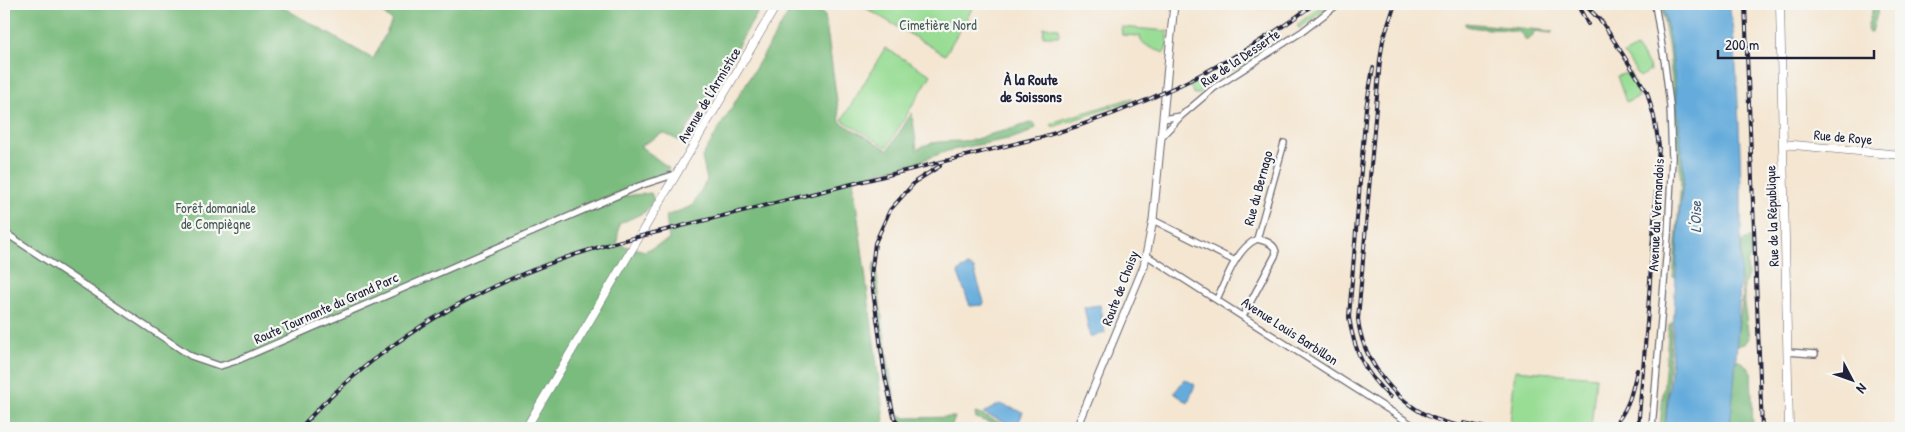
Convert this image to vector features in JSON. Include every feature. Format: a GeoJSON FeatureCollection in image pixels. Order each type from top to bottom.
{"type":"FeatureCollection","features":[{"type":"Feature","properties":{"kind":"main road","name":"Avenue de l'Armistice"},"geometry":{"type":"LineString","coordinates":[[526,428],[778,4]]}},
{"type":"Feature","properties":{"kind":"main road","name":"Rue de la République"},"geometry":{"type":"LineString","coordinates":[[1780,4],[1789,428]]}},
{"type":"Feature","properties":{"kind":"main road","name":"Rue de Roye"},"geometry":{"type":"LineString","coordinates":[[1783,144],[1901,155]]}},
{"type":"Feature","properties":{"kind":"street","name":"Route de Choisy"},"geometry":{"type":"LineString","coordinates":[[1077,428],[1143,268],[1146,255],[1153,220],[1174,4]]}},
{"type":"Feature","properties":{"kind":"street","name":"Rue de la Desserte"},"geometry":{"type":"LineString","coordinates":[[1162,136],[1181,116],[1214,88],[1303,31],[1338,4]]}},
{"type":"Feature","properties":{"kind":"street","name":"Avenue du Vermandois"},"geometry":{"type":"LineString","coordinates":[[1652,428],[1668,235],[1672,158],[1670,105],[1655,4]]}},
{"type":"Feature","properties":{"kind":"street","name":"Rue de la Desserte"},"geometry":{"type":"LineString","coordinates":[[1163,120],[1181,116]]}},
{"type":"Feature","properties":{"kind":"street","name":"Rue du Bernago"},"geometry":{"type":"LineString","coordinates":[[1257,239],[1284,144]]}},
{"type":"Feature","properties":{"kind":"street","name":"Route Tournante du Grand Parc"},"geometry":{"type":"LineString","coordinates":[[4,232],[191,356],[220,366],[236,361],[640,186],[676,174]]}},
{"type":"Feature","properties":{"kind":"street"},"geometry":{"type":"LineString","coordinates":[[1153,220],[1236,262]]}},
{"type":"Feature","properties":{"kind":"street","name":"Rue du Bernago"},"geometry":{"type":"LineString","coordinates":[[1217,299],[1236,262],[1250,242],[1257,239],[1273,246],[1276,249],[1276,254],[1243,316]]}},
{"type":"Feature","properties":{"kind":"street","name":"Avenue Louis Barbillon"},"geometry":{"type":"LineString","coordinates":[[1146,255],[1410,424],[1420,428]]}},
{"type":"Feature","properties":{"kind":"street"},"geometry":{"type":"LineString","coordinates":[[1788,352],[1815,354]]}},
{"type":"Feature","properties":{"kind":"green space","name":"Forêt domaniale de Compiègne"},"geometry":{"type":"Polygon","coordinates":[[[4,4],[277,4],[373,59],[392,21],[377,8],[379,4],[763,4],[680,141],[663,133],[640,146],[669,168],[664,174],[623,191],[625,196],[651,193],[654,200],[645,212],[619,224],[617,244],[645,251],[669,240],[666,216],[692,206],[707,180],[702,157],[794,4],[811,4],[825,16],[840,122],[888,150],[912,113],[917,150],[936,142],[974,140],[1032,122],[1037,127],[1030,132],[1013,138],[947,151],[918,162],[853,179],[885,428],[4,428],[4,4]]]}},
{"type":"Feature","properties":{"kind":"green space","name":"Cimetière Nord"},"geometry":{"type":"Polygon","coordinates":[[[859,4],[975,4],[945,55],[859,4]]]}},
{"type":"Feature","properties":{"kind":"green space"},"geometry":{"type":"Polygon","coordinates":[[[1323,4],[1332,4],[1300,28],[1298,27],[1298,24],[1323,4]]]}},
{"type":"Feature","properties":{"kind":"green space"},"geometry":{"type":"Polygon","coordinates":[[[1661,4],[1665,4],[1674,48],[1684,182],[1678,275],[1675,277],[1673,277],[1681,182],[1669,51],[1661,4]]]}},
{"type":"Feature","properties":{"kind":"green space"},"geometry":{"type":"Polygon","coordinates":[[[1874,4],[1880,4],[1872,32],[1869,32],[1867,29],[1874,4]]]}},
{"type":"Feature","properties":{"kind":"green space"},"geometry":{"type":"Polygon","coordinates":[[[1465,23],[1552,31],[1552,33],[1534,31],[1533,36],[1527,41],[1518,32],[1474,28],[1465,25],[1465,23]]]}},
{"type":"Feature","properties":{"kind":"green space"},"geometry":{"type":"Polygon","coordinates":[[[1044,27],[1059,28],[1059,36],[1043,36],[1044,27]]]}},
{"type":"Feature","properties":{"kind":"green space"},"geometry":{"type":"Polygon","coordinates":[[[1121,27],[1168,31],[1168,45],[1164,53],[1149,47],[1141,41],[1140,36],[1122,35],[1121,27]]]}},
{"type":"Feature","properties":{"kind":"green space"},"geometry":{"type":"Polygon","coordinates":[[[1636,47],[1649,65],[1650,71],[1640,77],[1624,54],[1636,47]]]}},
{"type":"Feature","properties":{"kind":"green space"},"geometry":{"type":"Polygon","coordinates":[[[885,48],[931,75],[887,147],[842,120],[885,48]]]}},
{"type":"Feature","properties":{"kind":"green space"},"geometry":{"type":"Polygon","coordinates":[[[1260,50],[1254,59],[1244,66],[1222,71],[1260,50]]]}},
{"type":"Feature","properties":{"kind":"green space"},"geometry":{"type":"Polygon","coordinates":[[[1630,72],[1639,97],[1626,102],[1617,76],[1630,72]]]}},
{"type":"Feature","properties":{"kind":"green space"},"geometry":{"type":"Polygon","coordinates":[[[1204,80],[1208,81],[1206,86],[1199,94],[1194,94],[1189,85],[1204,80]]]}},
{"type":"Feature","properties":{"kind":"green space"},"geometry":{"type":"Polygon","coordinates":[[[1132,98],[1131,101],[1053,127],[1051,125],[1057,121],[1132,98]]]}},
{"type":"Feature","properties":{"kind":"green space"},"geometry":{"type":"Polygon","coordinates":[[[1750,236],[1752,255],[1747,263],[1748,275],[1744,285],[1744,304],[1749,338],[1745,344],[1735,346],[1743,297],[1740,271],[1742,243],[1750,236]]]}},
{"type":"Feature","properties":{"kind":"green space"},"geometry":{"type":"Polygon","coordinates":[[[875,262],[885,342],[897,413],[905,418],[955,417],[951,428],[905,428],[895,411],[881,342],[873,272],[875,262]]]}},
{"type":"Feature","properties":{"kind":"green space"},"geometry":{"type":"Polygon","coordinates":[[[1672,322],[1665,428],[1660,428],[1669,325],[1672,322]]]}},
{"type":"Feature","properties":{"kind":"green space"},"geometry":{"type":"Polygon","coordinates":[[[1737,360],[1745,364],[1751,371],[1753,428],[1725,428],[1733,365],[1737,360]]]}},
{"type":"Feature","properties":{"kind":"green space"},"geometry":{"type":"Polygon","coordinates":[[[1515,370],[1596,377],[1591,428],[1553,428],[1510,424],[1515,370]]]}},
{"type":"Feature","properties":{"kind":"green space"},"geometry":{"type":"Polygon","coordinates":[[[975,413],[1019,428],[1004,428],[976,418],[975,413]]]}},
{"type":"Feature","properties":{"kind":"water","name":"L'Oise"},"geometry":{"type":"Polygon","coordinates":[[[1663,4],[1729,4],[1737,79],[1741,201],[1739,314],[1730,428],[1665,428],[1671,372],[1679,215],[1684,176],[1672,54],[1663,4]]]}},
{"type":"Feature","properties":{"kind":"water"},"geometry":{"type":"Polygon","coordinates":[[[968,266],[974,269],[984,302],[983,305],[970,306],[958,273],[968,266]]]}},
{"type":"Feature","properties":{"kind":"water"},"geometry":{"type":"Polygon","coordinates":[[[1100,305],[1105,333],[1090,337],[1084,307],[1100,305]]]}},
{"type":"Feature","properties":{"kind":"water"},"geometry":{"type":"Polygon","coordinates":[[[1185,379],[1195,385],[1188,403],[1174,393],[1185,379]]]}},
{"type":"Feature","properties":{"kind":"water"},"geometry":{"type":"Polygon","coordinates":[[[1000,404],[1023,412],[1017,427],[983,413],[1000,404]]]}},
{"type":"Feature","properties":{"kind":"railway"},"geometry":{"type":"LineString","coordinates":[[300,428],[369,363],[407,335],[488,289],[531,271],[621,241],[1042,137],[1078,126],[1149,99],[1218,66],[1251,47],[1314,4]]}},
{"type":"Feature","properties":{"kind":"railway"},"geometry":{"type":"LineString","coordinates":[[1395,4],[1383,40],[1380,60],[1358,319],[1361,334],[1372,363],[1402,399],[1428,416],[1443,422],[1469,428]]}},
{"type":"Feature","properties":{"kind":"railway"},"geometry":{"type":"LineString","coordinates":[[1577,4],[1588,24]]}},
{"type":"Feature","properties":{"kind":"railway"},"geometry":{"type":"LineString","coordinates":[[1584,4],[1602,22],[1647,92],[1659,146],[1638,428]]}},
{"type":"Feature","properties":{"kind":"railway"},"geometry":{"type":"LineString","coordinates":[[1745,4],[1762,428]]}},
{"type":"Feature","properties":{"kind":"railway"},"geometry":{"type":"LineString","coordinates":[[1373,68],[1366,108],[1349,317],[1354,341],[1367,371],[1390,397]]}},
{"type":"Feature","properties":{"kind":"railway"},"geometry":{"type":"LineString","coordinates":[[900,428],[894,417],[885,376],[871,276],[875,243],[890,210],[916,181],[940,166]]}},
{"type":"Feature","properties":{"kind":"railway"},"geometry":{"type":"LineString","coordinates":[[1611,428],[1625,409],[1637,370]]}},
{"type":"Feature","properties":{"kind":"railway"},"geometry":{"type":"LineString","coordinates":[[1464,423],[1486,428]]}},
{"type":"Feature","properties":{"kind":"district","name":"À la Route de Soissons"},"geometry":{"type":"Point","coordinates":[1031,88]}}]}
